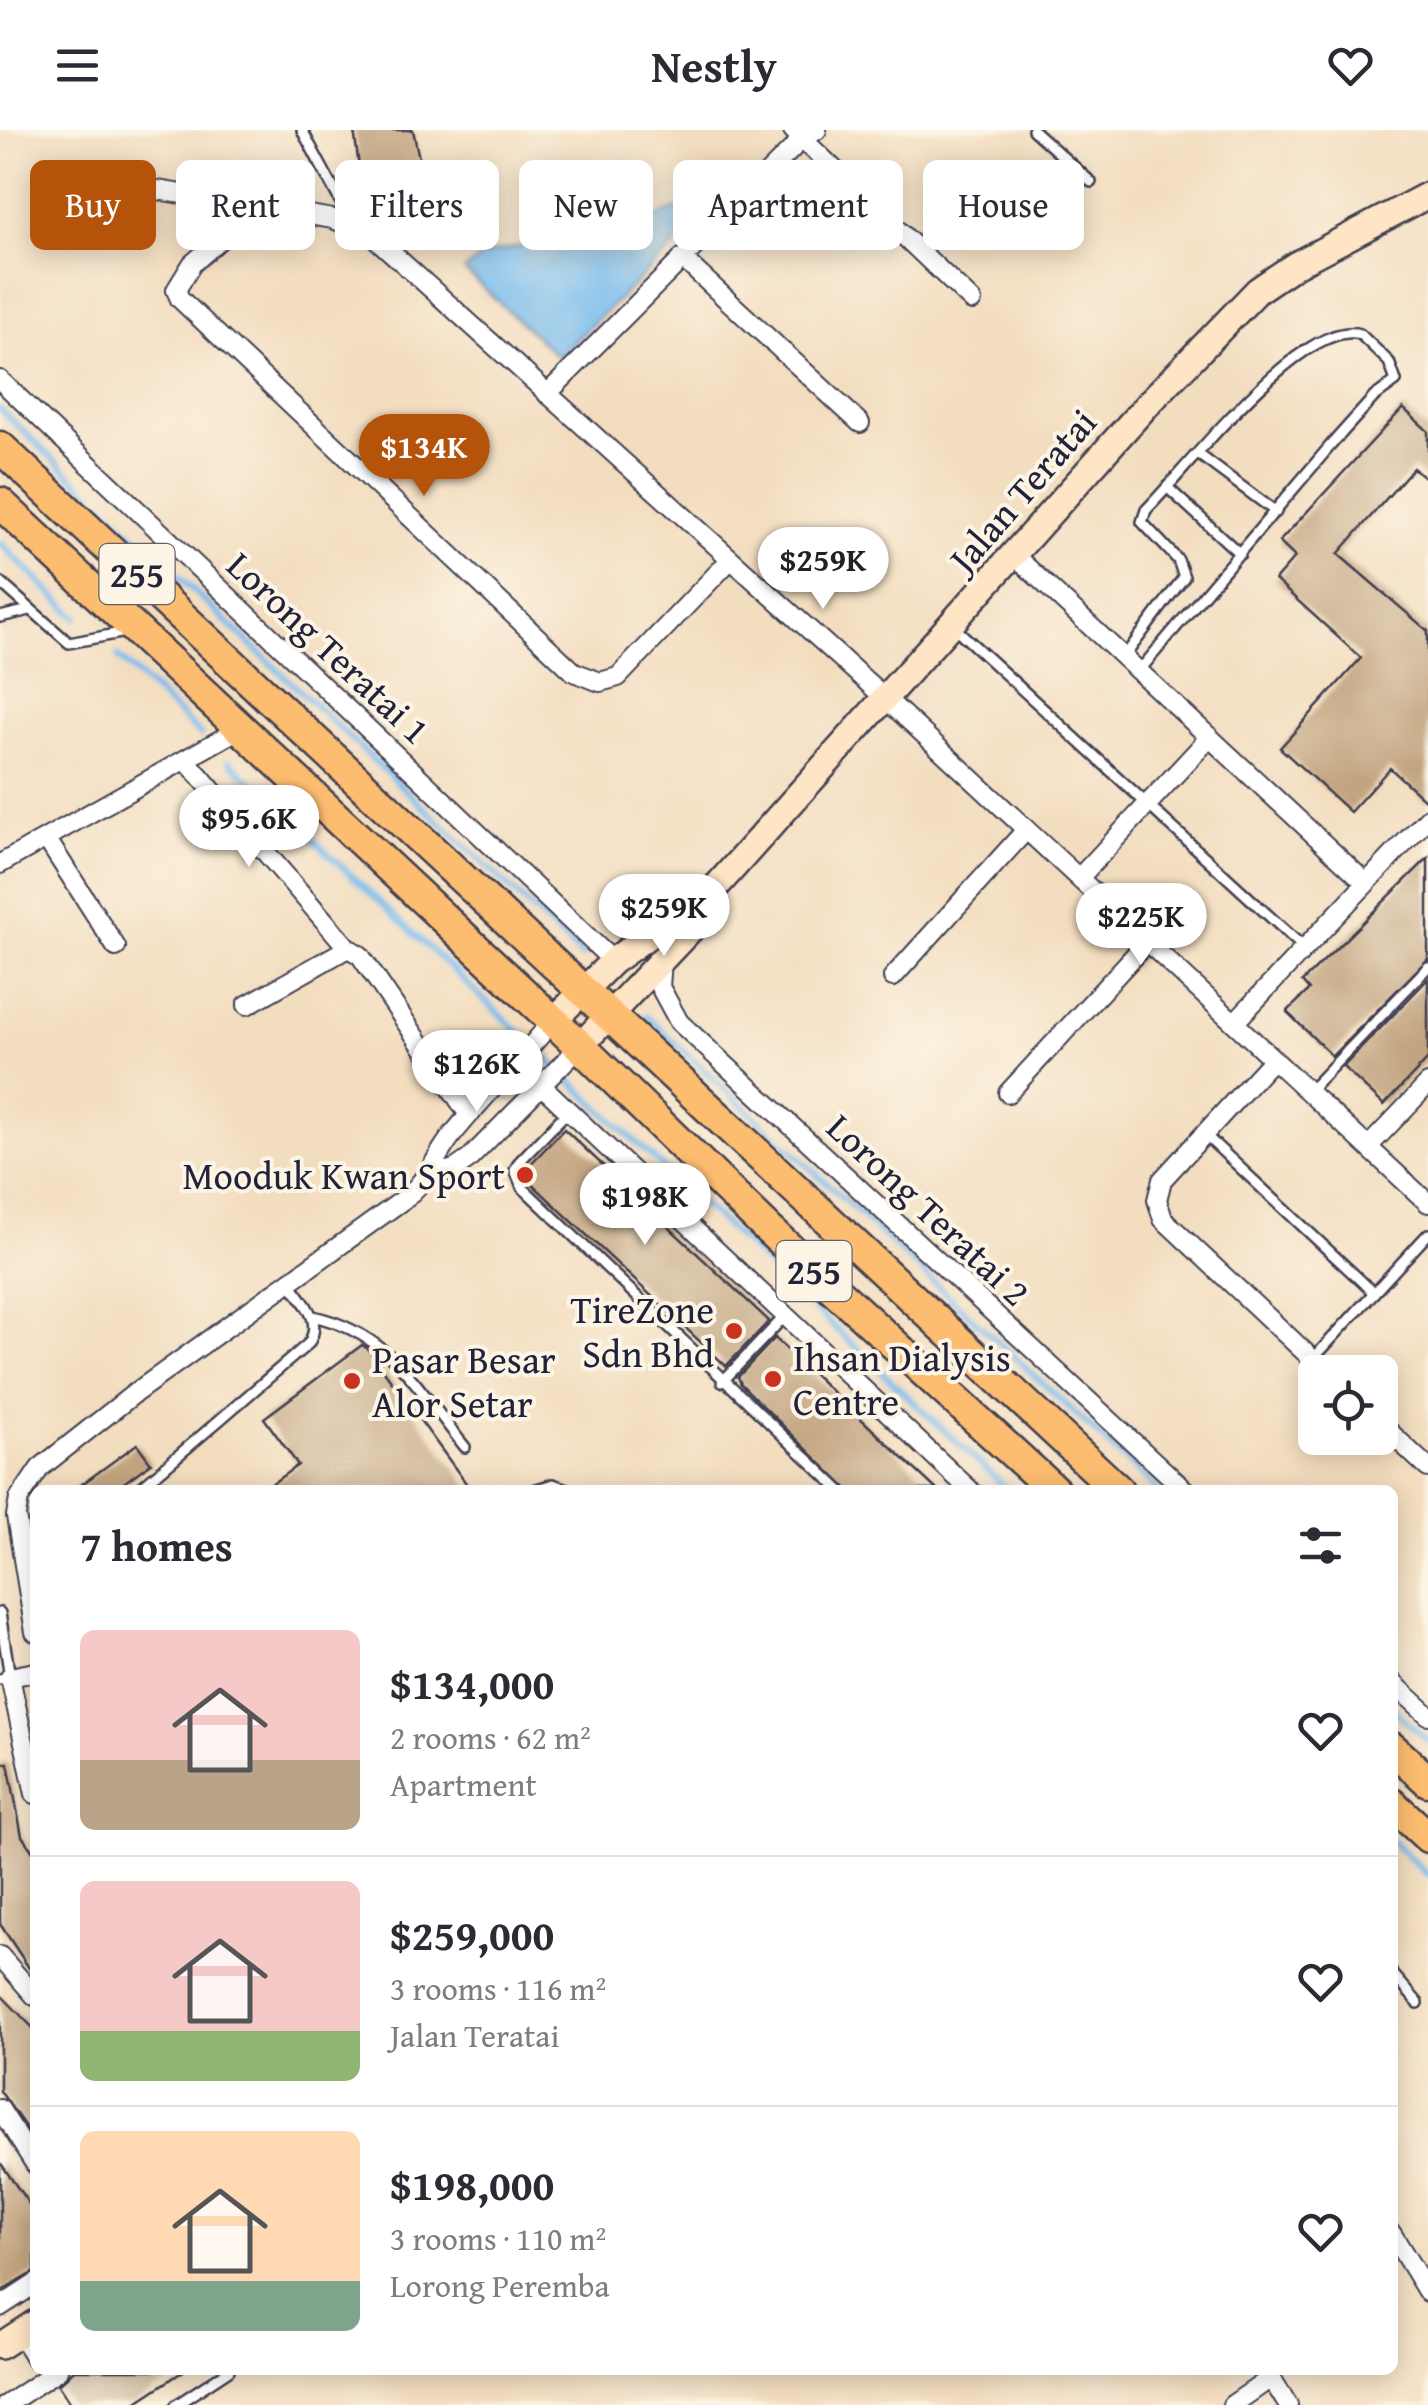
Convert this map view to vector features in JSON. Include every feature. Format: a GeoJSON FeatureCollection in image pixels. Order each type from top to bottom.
{"type":"FeatureCollection","features":[{"type":"Feature","properties":{"kind":"main road","name":"255"},"geometry":{"type":"LineString","coordinates":[[0,447],[581,994],[1113,1485]]}},
{"type":"Feature","properties":{"kind":"main road","name":"255"},"geometry":{"type":"LineString","coordinates":[[0,504],[240,729],[546,1029],[1049,1485]]}},
{"type":"Feature","properties":{"kind":"main road"},"geometry":{"type":"LineString","coordinates":[[1398,1754],[1428,1781]]}},
{"type":"Feature","properties":{"kind":"main road"},"geometry":{"type":"LineString","coordinates":[[1398,1810],[1428,1837]]}},
{"type":"Feature","properties":{"kind":"street"},"geometry":{"type":"LineString","coordinates":[[546,394],[804,133],[972,301]]}},
{"type":"Feature","properties":{"kind":"street","name":"Jalan Teratai"},"geometry":{"type":"LineString","coordinates":[[546,1029],[613,961],[716,888],[1158,393],[1258,290],[1294,265],[1428,196]]}},
{"type":"Feature","properties":{"kind":"street"},"geometry":{"type":"LineString","coordinates":[[208,250],[192,264],[176,290],[180,300],[574,672],[600,682],[618,677],[730,560]]}},
{"type":"Feature","properties":{"kind":"street"},"geometry":{"type":"LineString","coordinates":[[388,250],[886,699],[1428,1203]]}},
{"type":"Feature","properties":{"kind":"street"},"geometry":{"type":"LineString","coordinates":[[682,258],[860,423]]}},
{"type":"Feature","properties":{"kind":"street","name":"Lorong Teratai 1"},"geometry":{"type":"LineString","coordinates":[[0,380],[613,961]]}},
{"type":"Feature","properties":{"kind":"street"},"geometry":{"type":"LineString","coordinates":[[1015,556],[1366,883]]}},
{"type":"Feature","properties":{"kind":"street"},"geometry":{"type":"LineString","coordinates":[[0,864],[240,729]]}},
{"type":"Feature","properties":{"kind":"street"},"geometry":{"type":"LineString","coordinates":[[1078,878],[1210,737]]}},
{"type":"Feature","properties":{"kind":"street"},"geometry":{"type":"LineString","coordinates":[[186,760],[348,948],[360,955],[469,1115]]}},
{"type":"Feature","properties":{"kind":"street"},"geometry":{"type":"LineString","coordinates":[[1234,1023],[1428,818]]}},
{"type":"Feature","properties":{"kind":"street"},"geometry":{"type":"LineString","coordinates":[[893,976],[1026,830]]}},
{"type":"Feature","properties":{"kind":"street"},"geometry":{"type":"LineString","coordinates":[[46,838],[116,947]]}},
{"type":"Feature","properties":{"kind":"street","name":"Jalan Teratai"},"geometry":{"type":"LineString","coordinates":[[572,1052],[704,914],[716,888]]}},
{"type":"Feature","properties":{"kind":"street"},"geometry":{"type":"LineString","coordinates":[[1008,1093],[1147,942]]}},
{"type":"Feature","properties":{"kind":"street"},"geometry":{"type":"LineString","coordinates":[[247,1005],[348,948]]}},
{"type":"Feature","properties":{"kind":"street","name":"Lorong Teratai 2"},"geometry":{"type":"LineString","coordinates":[[662,960],[660,987],[672,1013],[1180,1485]]}},
{"type":"Feature","properties":{"kind":"street"},"geometry":{"type":"LineString","coordinates":[[30,1601],[16,1516],[19,1499],[36,1474],[135,1393],[290,1283],[430,1175],[450,1138],[546,1029]]}},
{"type":"Feature","properties":{"kind":"street"},"geometry":{"type":"LineString","coordinates":[[430,1175],[455,1169],[468,1160],[572,1052]]}},
{"type":"Feature","properties":{"kind":"street"},"geometry":{"type":"LineString","coordinates":[[1273,1059],[1162,1180],[1159,1210],[1308,1355]]}},
{"type":"Feature","properties":{"kind":"street"},"geometry":{"type":"LineString","coordinates":[[543,1081],[965,1485]]}},
{"type":"Feature","properties":{"kind":"street"},"geometry":{"type":"LineString","coordinates":[[1368,1147],[1428,1084]]}},
{"type":"Feature","properties":{"kind":"street"},"geometry":{"type":"LineString","coordinates":[[1398,1440],[1428,1468]]}},
{"type":"Feature","properties":{"kind":"street"},"geometry":{"type":"LineString","coordinates":[[30,1673],[5,1678],[30,1775]]}},
{"type":"Feature","properties":{"kind":"street"},"geometry":{"type":"LineString","coordinates":[[1398,1688],[1428,1715]]}},
{"type":"Feature","properties":{"kind":"street"},"geometry":{"type":"LineString","coordinates":[[0,1956],[30,1985]]}},
{"type":"Feature","properties":{"kind":"street"},"geometry":{"type":"LineString","coordinates":[[0,2109],[30,2156]]}},
{"type":"Feature","properties":{"kind":"street"},"geometry":{"type":"LineString","coordinates":[[1398,2244],[1428,2293]]}},
{"type":"Feature","properties":{"kind":"street"},"geometry":{"type":"LineString","coordinates":[[0,2307],[30,2287]]}},
{"type":"Feature","properties":{"kind":"street"},"geometry":{"type":"LineString","coordinates":[[16,2402],[47,2375]]}},
{"type":"Feature","properties":{"kind":"street"},"geometry":{"type":"LineString","coordinates":[[1232,2405],[1268,2375]]}},
{"type":"Feature","properties":{"kind":"street"},"geometry":{"type":"LineString","coordinates":[[1270,2375],[1288,2405]]}},
{"type":"Feature","properties":{"kind":"lane"},"geometry":{"type":"LineString","coordinates":[[302,130],[335,191]]}},
{"type":"Feature","properties":{"kind":"lane"},"geometry":{"type":"LineString","coordinates":[[1034,130],[1091,182]]}},
{"type":"Feature","properties":{"kind":"lane"},"geometry":{"type":"LineString","coordinates":[[1124,656],[1184,577],[1178,560],[1142,522],[1146,510],[1298,354],[1329,335],[1360,334],[1388,362],[1396,382],[1374,397],[1139,671]]}},
{"type":"Feature","properties":{"kind":"lane"},"geometry":{"type":"LineString","coordinates":[[1198,454],[1276,512]]}},
{"type":"Feature","properties":{"kind":"lane"},"geometry":{"type":"LineString","coordinates":[[1168,488],[1240,554]]}},
{"type":"Feature","properties":{"kind":"lane"},"geometry":{"type":"LineString","coordinates":[[0,582],[69,643],[134,630]]}},
{"type":"Feature","properties":{"kind":"lane"},"geometry":{"type":"LineString","coordinates":[[0,616],[30,610]]}},
{"type":"Feature","properties":{"kind":"lane"},"geometry":{"type":"LineString","coordinates":[[952,625],[1304,949]]}},
{"type":"Feature","properties":{"kind":"lane"},"geometry":{"type":"LineString","coordinates":[[1308,1092],[1428,967]]}},
{"type":"Feature","properties":{"kind":"lane"},"geometry":{"type":"LineString","coordinates":[[569,1110],[518,1162],[516,1178],[722,1382],[835,1485]]}},
{"type":"Feature","properties":{"kind":"lane"},"geometry":{"type":"LineString","coordinates":[[1204,1134],[1374,1293]]}},
{"type":"Feature","properties":{"kind":"lane"},"geometry":{"type":"LineString","coordinates":[[1327,1355],[1374,1293],[1428,1234]]}},
{"type":"Feature","properties":{"kind":"lane"},"geometry":{"type":"LineString","coordinates":[[144,1485],[308,1344],[315,1334],[313,1316],[290,1283]]}},
{"type":"Feature","properties":{"kind":"lane"},"geometry":{"type":"LineString","coordinates":[[313,1316],[346,1324],[389,1353],[465,1447]]}},
{"type":"Feature","properties":{"kind":"lane"},"geometry":{"type":"LineString","coordinates":[[722,1382],[785,1316]]}},
{"type":"Feature","properties":{"kind":"lane"},"geometry":{"type":"LineString","coordinates":[[0,1613],[5,1678]]}},
{"type":"Feature","properties":{"kind":"lane"},"geometry":{"type":"LineString","coordinates":[[1398,1981],[1418,2003]]}},
{"type":"Feature","properties":{"kind":"lane"},"geometry":{"type":"LineString","coordinates":[[176,2405],[221,2375]]}},
{"type":"Feature","properties":{"kind":"water"},"geometry":{"type":"Polygon","coordinates":[[[673,210],[673,248],[558,357],[464,270],[485,254],[519,247],[519,250],[653,250],[656,217],[673,210]]]}},
{"type":"Feature","properties":{"kind":"building"},"geometry":{"type":"Polygon","coordinates":[[[354,130],[413,130],[419,160],[358,160],[354,130]]]}},
{"type":"Feature","properties":{"kind":"building"},"geometry":{"type":"Polygon","coordinates":[[[1403,408],[1428,431],[1428,480],[1413,468],[1338,554],[1428,631],[1428,803],[1390,768],[1350,812],[1280,748],[1361,658],[1275,580],[1295,557],[1279,542],[1403,408]]]}},
{"type":"Feature","properties":{"kind":"building"},"geometry":{"type":"Polygon","coordinates":[[[1428,858],[1428,959],[1332,1056],[1287,1012],[1309,990],[1302,982],[1428,858]]]}},
{"type":"Feature","properties":{"kind":"building"},"geometry":{"type":"Polygon","coordinates":[[[1428,979],[1428,1059],[1384,1105],[1343,1067],[1428,979]]]}},
{"type":"Feature","properties":{"kind":"building"},"geometry":{"type":"Polygon","coordinates":[[[564,1129],[769,1321],[726,1366],[528,1180],[524,1171],[564,1129]]]}},
{"type":"Feature","properties":{"kind":"building"},"geometry":{"type":"Polygon","coordinates":[[[775,1338],[932,1485],[843,1485],[738,1377],[775,1338]]]}},
{"type":"Feature","properties":{"kind":"building","name":"Pasar Besar Alor Setar"},"geometry":{"type":"Polygon","coordinates":[[[362,1345],[467,1485],[270,1485],[298,1465],[264,1418],[362,1345]]]}},
{"type":"Feature","properties":{"kind":"building"},"geometry":{"type":"Polygon","coordinates":[[[137,1444],[151,1463],[121,1485],[81,1485],[137,1444]]]}},
{"type":"Feature","properties":{"kind":"building"},"geometry":{"type":"Polygon","coordinates":[[[0,1763],[8,1763],[22,1836],[30,1848],[30,1969],[0,1924],[0,1763]]]}},
{"type":"Feature","properties":{"kind":"building"},"geometry":{"type":"Polygon","coordinates":[[[0,1994],[30,2025],[30,2134],[0,2091],[0,1994]]]}},
{"type":"Feature","properties":{"kind":"building"},"geometry":{"type":"Polygon","coordinates":[[[0,2162],[30,2206],[30,2275],[0,2292],[0,2162]]]}},
{"type":"Feature","properties":{"kind":"building"},"geometry":{"type":"Polygon","coordinates":[[[69,2375],[177,2375],[132,2405],[71,2405],[58,2385],[69,2375]]]}},
{"type":"Feature","properties":{"kind":"waterway"},"geometry":{"type":"LineString","coordinates":[[0,409],[582,956]]}},
{"type":"Feature","properties":{"kind":"waterway"},"geometry":{"type":"LineString","coordinates":[[0,543],[77,618]]}},
{"type":"Feature","properties":{"kind":"waterway"},"geometry":{"type":"LineString","coordinates":[[118,657],[201,735]]}},
{"type":"Feature","properties":{"kind":"waterway"},"geometry":{"type":"LineString","coordinates":[[229,761],[1003,1485]]}},
{"type":"Feature","properties":{"kind":"waterway"},"geometry":{"type":"LineString","coordinates":[[646,1016],[1153,1485]]}},
{"type":"Feature","properties":{"kind":"waterway"},"geometry":{"type":"LineString","coordinates":[[1398,1714],[1428,1741]]}},
{"type":"Feature","properties":{"kind":"waterway"},"geometry":{"type":"LineString","coordinates":[[1398,1848],[1428,1875]]}},
{"type":"Feature","properties":{"kind":"place","name":"Mooduk Kwan Sport"},"geometry":{"type":"Point","coordinates":[525,1175]}},
{"type":"Feature","properties":{"kind":"place","name":"TireZone Sdn Bhd"},"geometry":{"type":"Point","coordinates":[734,1331]}},
{"type":"Feature","properties":{"kind":"place","name":"Ihsan Dialysis Centre"},"geometry":{"type":"Point","coordinates":[773,1379]}},
{"type":"Feature","properties":{"kind":"place","name":"Pasar Besar Alor Setar"},"geometry":{"type":"Point","coordinates":[352,1381]}}]}
